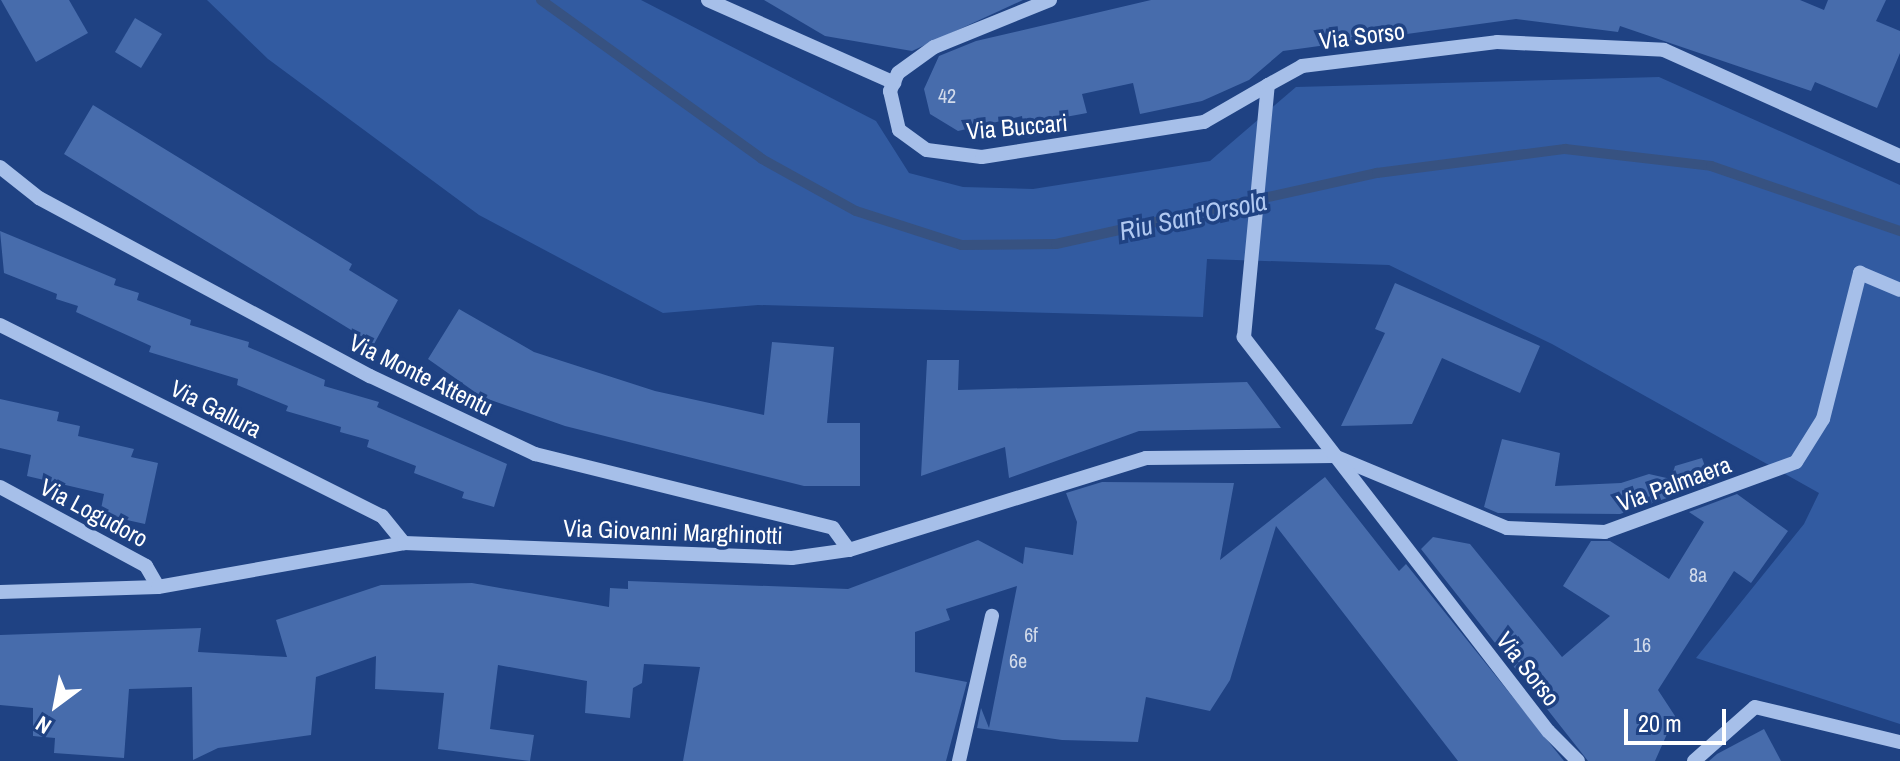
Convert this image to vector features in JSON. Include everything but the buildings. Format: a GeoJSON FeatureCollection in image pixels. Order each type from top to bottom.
{"type":"FeatureCollection","features":[{"type":"Feature","properties":{"kind":"street"},"geometry":{"type":"LineString","coordinates":[[708,0],[894,83],[934,47],[1050,0]]}},
{"type":"Feature","properties":{"kind":"street","name":"Via Sorso"},"geometry":{"type":"LineString","coordinates":[[1578,761],[1548,731],[1244,337],[1268,85],[1302,66],[1497,42],[1664,50],[1900,156]]}},
{"type":"Feature","properties":{"kind":"street","name":"Via Buccari"},"geometry":{"type":"LineString","coordinates":[[894,83],[899,130],[927,150],[982,157],[1204,122],[1268,85]]}},
{"type":"Feature","properties":{"kind":"street","name":"Via Monte Attentu"},"geometry":{"type":"LineString","coordinates":[[0,167],[39,198],[131,248],[535,454],[833,528],[849,550]]}},
{"type":"Feature","properties":{"kind":"street","name":"Via Palmaera"},"geometry":{"type":"LineString","coordinates":[[1334,456],[1507,528],[1605,532],[1796,462],[1823,419],[1860,273],[1900,290]]}},
{"type":"Feature","properties":{"kind":"street","name":"Via Gallura"},"geometry":{"type":"LineString","coordinates":[[0,325],[382,516],[404,543]]}},
{"type":"Feature","properties":{"kind":"street","name":"Via Giovanni Marghinotti"},"geometry":{"type":"LineString","coordinates":[[0,592],[158,587],[404,543],[792,558],[849,550],[1146,458],[1334,456]]}},
{"type":"Feature","properties":{"kind":"street","name":"Via Logudoro"},"geometry":{"type":"LineString","coordinates":[[0,487],[146,566],[158,587]]}},
{"type":"Feature","properties":{"kind":"street"},"geometry":{"type":"LineString","coordinates":[[959,761],[992,616]]}},
{"type":"Feature","properties":{"kind":"street"},"geometry":{"type":"LineString","coordinates":[[1694,761],[1755,707],[1900,742]]}},
{"type":"Feature","properties":{"kind":"shaded area"},"geometry":{"type":"Polygon","coordinates":[[[207,0],[641,0],[876,121],[909,173],[963,187],[1033,189],[1210,161],[1296,87],[1659,77],[1900,185],[1900,724],[1696,658],[1804,524],[1819,493],[1552,344],[1389,265],[1207,259],[1203,317],[758,305],[663,313],[479,215],[268,59],[207,0]]]}},
{"type":"Feature","properties":{"kind":"waterway","name":"Riu Sant'Orsola"},"geometry":{"type":"LineString","coordinates":[[541,0],[762,159],[856,211],[961,245],[1056,244],[1377,173],[1565,149],[1711,166],[1900,231]]}}]}
